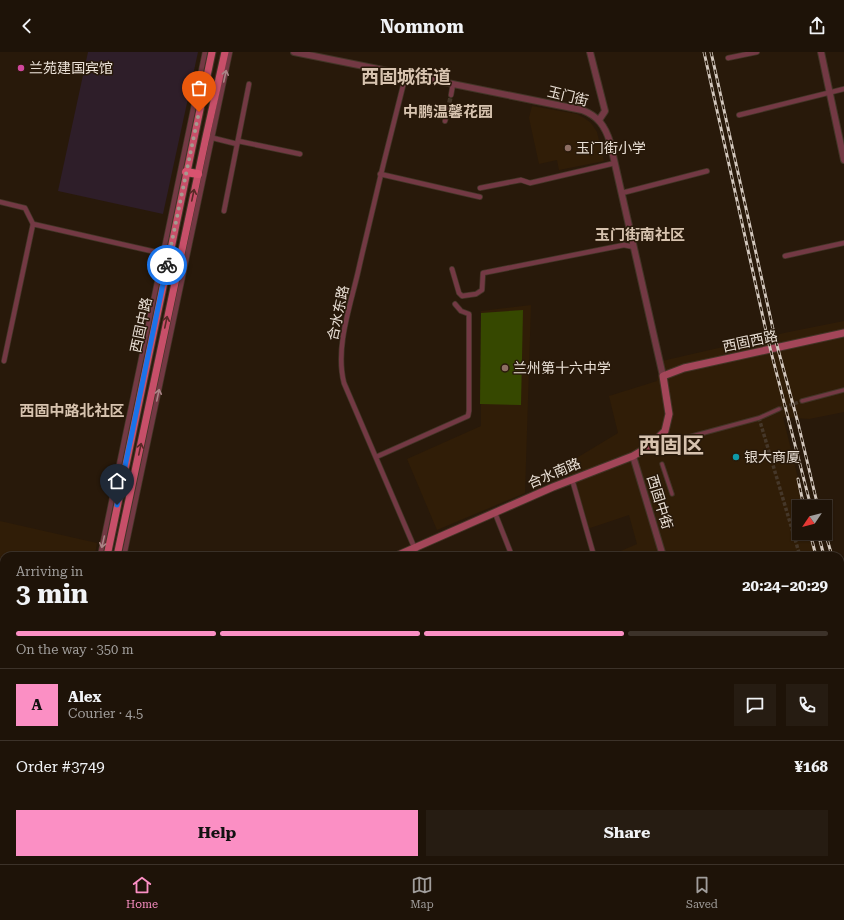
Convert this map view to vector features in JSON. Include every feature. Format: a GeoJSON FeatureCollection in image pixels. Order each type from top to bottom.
{"type":"FeatureCollection","features":[{"type":"Feature","properties":{"kind":"highway"},"geometry":{"type":"LineString","coordinates":[[186,172],[198,174]]}},
{"type":"Feature","properties":{"kind":"main road","name":"西固中路"},"geometry":{"type":"LineString","coordinates":[[108,552],[166,255],[212,52]]}},
{"type":"Feature","properties":{"kind":"main road","name":"西固中路"},"geometry":{"type":"LineString","coordinates":[[118,552],[183,258],[198,174],[209,137],[225,52]]}},
{"type":"Feature","properties":{"kind":"main road","name":"西固西路"},"geometry":{"type":"LineString","coordinates":[[663,376],[684,368],[844,333]]}},
{"type":"Feature","properties":{"kind":"main road","name":"合水南路"},"geometry":{"type":"LineString","coordinates":[[406,552],[572,479],[633,456],[662,438],[669,414],[663,376]]}},
{"type":"Feature","properties":{"kind":"main road"},"geometry":{"type":"LineString","coordinates":[[117,505],[127,507]]}},
{"type":"Feature","properties":{"kind":"street"},"geometry":{"type":"LineString","coordinates":[[101,552],[166,255],[205,52]]}},
{"type":"Feature","properties":{"kind":"street"},"geometry":{"type":"LineString","coordinates":[[125,552],[183,258],[209,137],[230,52]]}},
{"type":"Feature","properties":{"kind":"street","name":"玉门街"},"geometry":{"type":"LineString","coordinates":[[294,52],[582,110],[590,113],[599,120],[607,132],[615,163],[663,376]]}},
{"type":"Feature","properties":{"kind":"street"},"geometry":{"type":"LineString","coordinates":[[590,52],[605,111],[599,120]]}},
{"type":"Feature","properties":{"kind":"street"},"geometry":{"type":"LineString","coordinates":[[728,58],[757,52]]}},
{"type":"Feature","properties":{"kind":"street"},"geometry":{"type":"LineString","coordinates":[[821,52],[844,160]]}},
{"type":"Feature","properties":{"kind":"street","name":"合水东路"},"geometry":{"type":"LineString","coordinates":[[406,74],[380,174],[346,326],[341,356],[344,383],[416,552]]}},
{"type":"Feature","properties":{"kind":"street"},"geometry":{"type":"LineString","coordinates":[[224,211],[249,84]]}},
{"type":"Feature","properties":{"kind":"street"},"geometry":{"type":"LineString","coordinates":[[451,95],[453,84]]}},
{"type":"Feature","properties":{"kind":"street"},"geometry":{"type":"LineString","coordinates":[[739,115],[844,89]]}},
{"type":"Feature","properties":{"kind":"street"},"geometry":{"type":"LineString","coordinates":[[445,121],[448,109]]}},
{"type":"Feature","properties":{"kind":"street"},"geometry":{"type":"LineString","coordinates":[[209,137],[300,154]]}},
{"type":"Feature","properties":{"kind":"street"},"geometry":{"type":"LineString","coordinates":[[480,188],[520,180],[530,183],[615,163]]}},
{"type":"Feature","properties":{"kind":"street"},"geometry":{"type":"LineString","coordinates":[[622,193],[707,171]]}},
{"type":"Feature","properties":{"kind":"street"},"geometry":{"type":"LineString","coordinates":[[380,174],[480,197]]}},
{"type":"Feature","properties":{"kind":"street"},"geometry":{"type":"LineString","coordinates":[[0,202],[25,208],[33,224],[4,361]]}},
{"type":"Feature","properties":{"kind":"street"},"geometry":{"type":"LineString","coordinates":[[33,224],[183,258]]}},
{"type":"Feature","properties":{"kind":"street"},"geometry":{"type":"LineString","coordinates":[[785,256],[844,243]]}},
{"type":"Feature","properties":{"kind":"street"},"geometry":{"type":"LineString","coordinates":[[452,269],[459,293],[462,296],[476,294],[482,290],[483,273],[624,245],[634,247]]}},
{"type":"Feature","properties":{"kind":"street"},"geometry":{"type":"LineString","coordinates":[[376,457],[468,416],[469,314],[461,311],[455,304]]}},
{"type":"Feature","properties":{"kind":"street"},"geometry":{"type":"LineString","coordinates":[[802,401],[844,390]]}},
{"type":"Feature","properties":{"kind":"street"},"geometry":{"type":"LineString","coordinates":[[685,438],[759,418],[779,409]]}},
{"type":"Feature","properties":{"kind":"street","name":"西固中街"},"geometry":{"type":"LineString","coordinates":[[633,456],[662,552]]}},
{"type":"Feature","properties":{"kind":"street"},"geometry":{"type":"LineString","coordinates":[[662,464],[672,494]]}},
{"type":"Feature","properties":{"kind":"street"},"geometry":{"type":"LineString","coordinates":[[572,479],[593,552]]}},
{"type":"Feature","properties":{"kind":"street"},"geometry":{"type":"LineString","coordinates":[[495,513],[510,552]]}},
{"type":"Feature","properties":{"kind":"shaded area"},"geometry":{"type":"Polygon","coordinates":[[[88,52],[198,52],[163,214],[58,191],[88,52]]]}},
{"type":"Feature","properties":{"kind":"shaded area","name":"玉门街小学"},"geometry":{"type":"Polygon","coordinates":[[[532,106],[577,114],[591,123],[597,132],[604,161],[559,170],[557,160],[539,164],[529,118],[532,106]]]}},
{"type":"Feature","properties":{"kind":"shaded area","name":"兰州第十六中学"},"geometry":{"type":"Polygon","coordinates":[[[531,305],[525,493],[437,530],[407,459],[481,426],[481,311],[531,305]]]}},
{"type":"Feature","properties":{"kind":"shaded area"},"geometry":{"type":"Polygon","coordinates":[[[844,321],[844,412],[809,419],[783,417],[803,500],[792,500],[792,540],[814,540],[816,552],[618,552],[637,544],[629,515],[587,529],[565,465],[618,433],[609,396],[657,381],[662,361],[844,321]]]}},
{"type":"Feature","properties":{"kind":"shaded area"},"geometry":{"type":"Polygon","coordinates":[[[0,521],[97,543],[96,552],[0,552],[0,521]]]}},
{"type":"Feature","properties":{"kind":"green space"},"geometry":{"type":"Polygon","coordinates":[[[523,310],[521,405],[480,404],[481,313],[523,310]]]}},
{"type":"Feature","properties":{"kind":"tunnel"},"geometry":{"type":"LineString","coordinates":[[448,109],[451,95]]}},
{"type":"Feature","properties":{"kind":"tunnel"},"geometry":{"type":"LineString","coordinates":[[779,409],[802,401]]}},
{"type":"Feature","properties":{"kind":"tunnel"},"geometry":{"type":"LineString","coordinates":[[759,418],[799,552]]}},
{"type":"Feature","properties":{"kind":"railway"},"geometry":{"type":"LineString","coordinates":[[704,52],[768,340],[809,500]]}},
{"type":"Feature","properties":{"kind":"railway"},"geometry":{"type":"LineString","coordinates":[[711,52],[775,338],[798,423],[816,500]]}},
{"type":"Feature","properties":{"kind":"railway"},"geometry":{"type":"LineString","coordinates":[[798,479],[802,500]]}},
{"type":"Feature","properties":{"kind":"railway"},"geometry":{"type":"LineString","coordinates":[[812,540],[815,552]]}},
{"type":"Feature","properties":{"kind":"railway"},"geometry":{"type":"LineString","coordinates":[[820,540],[823,552]]}},
{"type":"Feature","properties":{"kind":"railway"},"geometry":{"type":"LineString","coordinates":[[827,540],[831,552]]}},
{"type":"Feature","properties":{"kind":"way so far"},"geometry":{"type":"LineString","coordinates":[[167,265],[199,112]]}},
{"type":"Feature","properties":{"kind":"place","name":"兰苑建国宾馆"},"geometry":{"type":"Point","coordinates":[21,68]}},
{"type":"Feature","properties":{"kind":"place","name":"玉门街小学"},"geometry":{"type":"Point","coordinates":[568,148]}},
{"type":"Feature","properties":{"kind":"place","name":"兰州第十六中学"},"geometry":{"type":"Point","coordinates":[505,368]}},
{"type":"Feature","properties":{"kind":"place","name":"银大商厦"},"geometry":{"type":"Point","coordinates":[736,457]}},
{"type":"Feature","properties":{"kind":"district","name":"西固城街道"},"geometry":{"type":"Point","coordinates":[406,77]}},
{"type":"Feature","properties":{"kind":"district","name":"中鹏温馨花园"},"geometry":{"type":"Point","coordinates":[448,112]}},
{"type":"Feature","properties":{"kind":"district","name":"玉门街南社区"},"geometry":{"type":"Point","coordinates":[640,235]}},
{"type":"Feature","properties":{"kind":"district","name":"西固中路北社区"},"geometry":{"type":"Point","coordinates":[72,411]}},
{"type":"Feature","properties":{"kind":"district","name":"西固区"},"geometry":{"type":"Point","coordinates":[671,445]}},
{"type":"Feature","properties":{"kind":"route"},"geometry":{"type":"LineString","coordinates":[[117,505],[167,265]]}}]}
